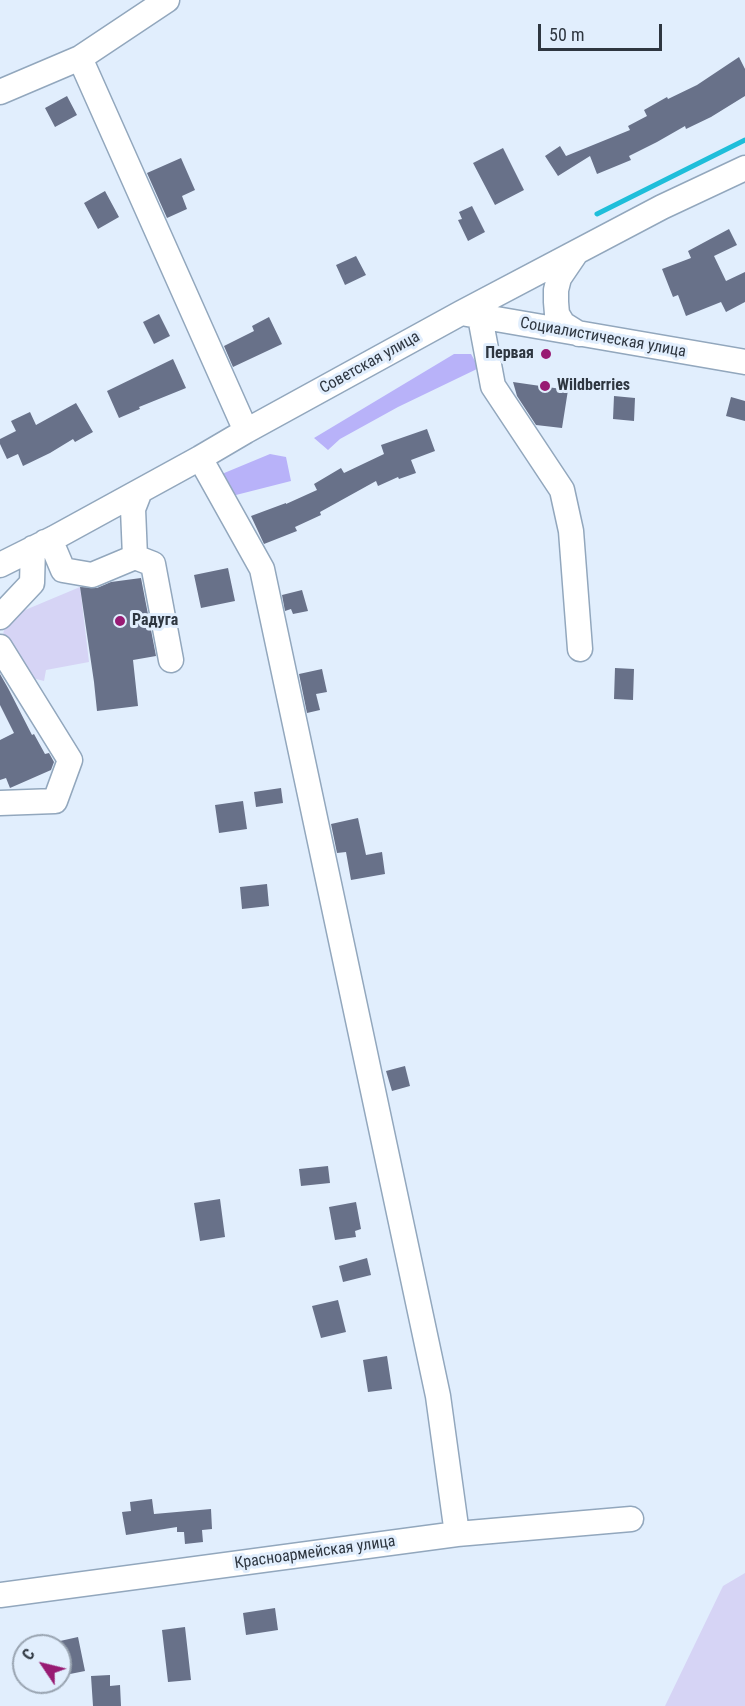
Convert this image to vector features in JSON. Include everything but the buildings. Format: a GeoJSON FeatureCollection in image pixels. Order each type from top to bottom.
{"type":"FeatureCollection","features":[{"type":"Feature","properties":{"kind":"street"},"geometry":{"type":"LineString","coordinates":[[0,92],[80,58],[167,0]]}},
{"type":"Feature","properties":{"kind":"street"},"geometry":{"type":"LineString","coordinates":[[80,58],[246,431]]}},
{"type":"Feature","properties":{"kind":"street","name":"Советская улица"},"geometry":{"type":"LineString","coordinates":[[0,565],[246,431],[471,315],[576,253],[662,207],[745,168]]}},
{"type":"Feature","properties":{"kind":"street"},"geometry":{"type":"LineString","coordinates":[[576,253],[559,278],[556,302],[557,314],[563,324],[579,334]]}},
{"type":"Feature","properties":{"kind":"street"},"geometry":{"type":"LineString","coordinates":[[471,315],[494,387],[562,490],[571,531],[580,649]]}},
{"type":"Feature","properties":{"kind":"street","name":"Социалистическая улица"},"geometry":{"type":"LineString","coordinates":[[471,315],[745,362]]}},
{"type":"Feature","properties":{"kind":"street"},"geometry":{"type":"LineString","coordinates":[[200,458],[262,569],[438,1396],[457,1534]]}},
{"type":"Feature","properties":{"kind":"street"},"geometry":{"type":"LineString","coordinates":[[135,557],[133,509],[140,490]]}},
{"type":"Feature","properties":{"kind":"street"},"geometry":{"type":"LineString","coordinates":[[0,617],[32,583],[39,545],[56,551],[63,570],[92,575],[135,557],[153,564],[171,660]]}},
{"type":"Feature","properties":{"kind":"street"},"geometry":{"type":"LineString","coordinates":[[0,647],[70,760],[55,801],[0,803]]}},
{"type":"Feature","properties":{"kind":"street","name":"Красноармейская улица"},"geometry":{"type":"LineString","coordinates":[[0,1595],[457,1534],[631,1519]]}},
{"type":"Feature","properties":{"kind":"shaded area"},"geometry":{"type":"Polygon","coordinates":[[[454,354],[471,354],[479,368],[398,407],[340,439],[328,450],[314,438],[454,354]]]}},
{"type":"Feature","properties":{"kind":"shaded area"},"geometry":{"type":"Polygon","coordinates":[[[270,454],[286,457],[291,481],[232,496],[217,476],[270,454]]]}},
{"type":"Feature","properties":{"kind":"shaded area"},"geometry":{"type":"Polygon","coordinates":[[[80,587],[89,662],[46,670],[44,681],[24,676],[2,641],[6,618],[80,587]]]}},
{"type":"Feature","properties":{"kind":"shaded area"},"geometry":{"type":"Polygon","coordinates":[[[745,1573],[745,1706],[665,1706],[723,1586],[745,1573]]]}},
{"type":"Feature","properties":{"kind":"waterway"},"geometry":{"type":"LineString","coordinates":[[597,214],[745,140]]}},
{"type":"Feature","properties":{"kind":"place","name":"Первая"},"geometry":{"type":"Point","coordinates":[546,354]}},
{"type":"Feature","properties":{"kind":"place","name":"Wildberries"},"geometry":{"type":"Point","coordinates":[545,386]}},
{"type":"Feature","properties":{"kind":"place","name":"Радуга"},"geometry":{"type":"Point","coordinates":[120,621]}}]}
